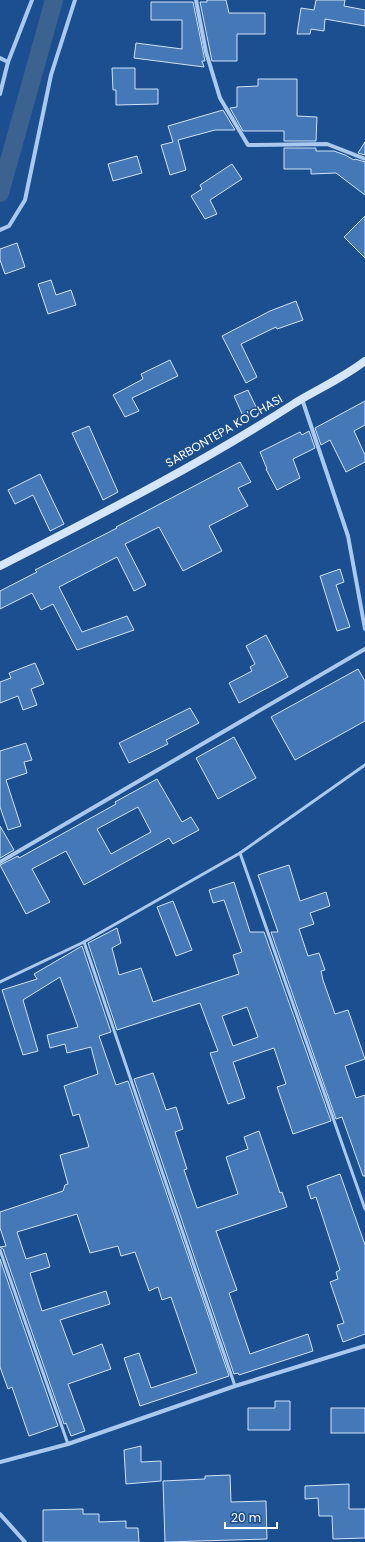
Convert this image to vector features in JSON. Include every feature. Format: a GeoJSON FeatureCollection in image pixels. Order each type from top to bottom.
{"type":"FeatureCollection","features":[{"type":"Feature","properties":{"kind":"street"},"geometry":{"type":"LineString","coordinates":[[0,94],[8,62],[32,0]]}},
{"type":"Feature","properties":{"kind":"street"},"geometry":{"type":"LineString","coordinates":[[0,230],[9,226],[24,200],[51,75],[75,0]]}},
{"type":"Feature","properties":{"kind":"street"},"geometry":{"type":"LineString","coordinates":[[196,0],[206,52],[220,98],[248,145],[327,144],[365,159]]}},
{"type":"Feature","properties":{"kind":"street"},"geometry":{"type":"LineString","coordinates":[[0,58],[8,62]]}},
{"type":"Feature","properties":{"kind":"street","name":"SARBONTEPA KO'CHASI"},"geometry":{"type":"LineString","coordinates":[[0,566],[92,519],[243,437],[302,399],[350,373],[365,361]]}},
{"type":"Feature","properties":{"kind":"street"},"geometry":{"type":"LineString","coordinates":[[302,399],[348,536],[365,629]]}},
{"type":"Feature","properties":{"kind":"street"},"geometry":{"type":"LineString","coordinates":[[0,862],[365,649]]}},
{"type":"Feature","properties":{"kind":"street"},"geometry":{"type":"LineString","coordinates":[[0,1462],[68,1444],[234,1386],[365,1346]]}},
{"type":"Feature","properties":{"kind":"street"},"geometry":{"type":"LineString","coordinates":[[0,1514],[25,1542]]}},
{"type":"Feature","properties":{"kind":"lane"},"geometry":{"type":"LineString","coordinates":[[0,982],[84,942],[240,853],[365,765]]}},
{"type":"Feature","properties":{"kind":"lane"},"geometry":{"type":"LineString","coordinates":[[240,853],[365,1209]]}},
{"type":"Feature","properties":{"kind":"lane"},"geometry":{"type":"LineString","coordinates":[[84,942],[234,1386]]}},
{"type":"Feature","properties":{"kind":"lane"},"geometry":{"type":"LineString","coordinates":[[0,1250],[68,1444]]}},
{"type":"Feature","properties":{"kind":"building"},"geometry":{"type":"Polygon","coordinates":[[[207,0],[226,0],[229,13],[265,13],[265,34],[237,34],[237,61],[212,61],[200,2],[207,2],[207,0]]]}},
{"type":"Feature","properties":{"kind":"building"},"geometry":{"type":"Polygon","coordinates":[[[316,0],[345,0],[344,6],[365,10],[365,26],[325,19],[324,31],[311,29],[310,34],[297,34],[301,8],[314,10],[316,0]]]}},
{"type":"Feature","properties":{"kind":"building"},"geometry":{"type":"Polygon","coordinates":[[[151,2],[193,2],[205,61],[202,61],[204,67],[134,58],[136,43],[182,49],[182,20],[151,20],[151,2]]]}},
{"type":"Feature","properties":{"kind":"building"},"geometry":{"type":"Polygon","coordinates":[[[112,68],[135,68],[135,89],[158,89],[158,104],[116,105],[116,90],[113,90],[112,68]]]}},
{"type":"Feature","properties":{"kind":"building"},"geometry":{"type":"Polygon","coordinates":[[[258,79],[297,79],[297,116],[317,117],[316,141],[284,141],[284,131],[243,131],[230,108],[237,107],[237,87],[258,86],[258,79]]]}},
{"type":"Feature","properties":{"kind":"building"},"geometry":{"type":"Polygon","coordinates":[[[223,110],[235,130],[215,130],[178,140],[186,170],[170,175],[161,145],[173,142],[168,126],[223,110]]]}},
{"type":"Feature","properties":{"kind":"building"},"geometry":{"type":"Polygon","coordinates":[[[365,142],[365,155],[358,153],[365,142]]]}},
{"type":"Feature","properties":{"kind":"building"},"geometry":{"type":"Polygon","coordinates":[[[284,148],[316,148],[316,151],[334,151],[354,160],[365,162],[365,195],[336,173],[311,174],[311,169],[284,169],[284,148]]]}},
{"type":"Feature","properties":{"kind":"building"},"geometry":{"type":"Polygon","coordinates":[[[137,156],[142,173],[113,181],[108,164],[137,156]]]}},
{"type":"Feature","properties":{"kind":"building"},"geometry":{"type":"Polygon","coordinates":[[[232,164],[242,179],[210,200],[217,214],[205,219],[191,196],[202,189],[200,185],[232,164]]]}},
{"type":"Feature","properties":{"kind":"building"},"geometry":{"type":"Polygon","coordinates":[[[365,216],[365,258],[344,237],[365,216]]]}},
{"type":"Feature","properties":{"kind":"building"},"geometry":{"type":"Polygon","coordinates":[[[17,243],[25,267],[5,274],[0,260],[0,249],[17,243]]]}},
{"type":"Feature","properties":{"kind":"building"},"geometry":{"type":"Polygon","coordinates":[[[51,280],[56,295],[71,290],[76,305],[48,314],[38,284],[51,280]]]}},
{"type":"Feature","properties":{"kind":"building"},"geometry":{"type":"Polygon","coordinates":[[[296,301],[303,320],[277,329],[276,327],[241,344],[257,377],[246,383],[222,336],[270,311],[296,301]]]}},
{"type":"Feature","properties":{"kind":"building"},"geometry":{"type":"Polygon","coordinates":[[[170,360],[178,376],[132,398],[139,411],[125,417],[113,395],[143,379],[141,374],[170,360]]]}},
{"type":"Feature","properties":{"kind":"building"},"geometry":{"type":"Polygon","coordinates":[[[248,390],[257,409],[243,416],[234,396],[248,390]]]}},
{"type":"Feature","properties":{"kind":"building"},"geometry":{"type":"Polygon","coordinates":[[[365,401],[365,425],[354,431],[365,455],[365,462],[346,472],[330,440],[321,445],[315,428],[365,401]]]}},
{"type":"Feature","properties":{"kind":"building"},"geometry":{"type":"Polygon","coordinates":[[[89,426],[118,492],[103,500],[72,433],[89,426]]]}},
{"type":"Feature","properties":{"kind":"building"},"geometry":{"type":"Polygon","coordinates":[[[309,431],[315,448],[293,459],[300,478],[277,490],[266,469],[260,452],[300,432],[302,435],[309,431]]]}},
{"type":"Feature","properties":{"kind":"building"},"geometry":{"type":"Polygon","coordinates":[[[240,462],[251,482],[238,488],[248,506],[209,526],[222,551],[183,571],[159,527],[125,544],[146,585],[134,591],[117,557],[59,587],[82,632],[127,616],[134,630],[77,650],[53,604],[41,610],[32,593],[0,609],[0,591],[37,572],[35,570],[240,462]]]}},
{"type":"Feature","properties":{"kind":"building"},"geometry":{"type":"Polygon","coordinates":[[[40,474],[64,524],[50,531],[33,495],[15,504],[8,490],[40,474]]]}},
{"type":"Feature","properties":{"kind":"building"},"geometry":{"type":"Polygon","coordinates":[[[340,569],[344,582],[336,585],[350,627],[337,631],[320,576],[340,569]]]}},
{"type":"Feature","properties":{"kind":"building"},"geometry":{"type":"Polygon","coordinates":[[[266,635],[288,677],[239,703],[229,683],[252,671],[250,667],[255,664],[246,646],[266,635]]]}},
{"type":"Feature","properties":{"kind":"building"},"geometry":{"type":"Polygon","coordinates":[[[35,663],[44,684],[31,689],[37,705],[23,710],[18,696],[0,703],[0,682],[11,678],[9,673],[35,663]]]}},
{"type":"Feature","properties":{"kind":"building"},"geometry":{"type":"Polygon","coordinates":[[[358,669],[365,681],[365,721],[295,760],[271,717],[358,669]]]}},
{"type":"Feature","properties":{"kind":"building"},"geometry":{"type":"Polygon","coordinates":[[[190,708],[199,723],[166,740],[168,744],[129,763],[119,743],[190,708]]]}},
{"type":"Feature","properties":{"kind":"building"},"geometry":{"type":"Polygon","coordinates":[[[234,737],[256,778],[218,799],[196,758],[234,737]]]}},
{"type":"Feature","properties":{"kind":"building"},"geometry":{"type":"Polygon","coordinates":[[[26,743],[32,760],[24,762],[27,773],[6,780],[21,826],[8,830],[0,807],[0,751],[26,743]]]}},
{"type":"Feature","properties":{"kind":"building"},"geometry":{"type":"Polygon","coordinates":[[[157,779],[182,822],[191,817],[199,830],[173,844],[169,838],[84,885],[66,851],[32,869],[50,902],[26,914],[0,865],[18,856],[19,858],[116,804],[115,802],[157,779]],[[138,807],[97,829],[111,854],[151,832],[138,807]]]}},
{"type":"Feature","properties":{"kind":"building"},"geometry":{"type":"Polygon","coordinates":[[[0,826],[14,850],[0,858],[0,826]]]}},
{"type":"Feature","properties":{"kind":"building"},"geometry":{"type":"Polygon","coordinates":[[[289,865],[300,901],[326,892],[330,906],[310,913],[314,924],[299,929],[308,956],[319,953],[325,970],[321,971],[323,980],[335,1014],[348,1010],[365,1059],[345,1066],[356,1098],[365,1095],[365,1176],[363,1176],[342,1117],[336,1119],[271,932],[278,932],[258,875],[289,865]]]}},
{"type":"Feature","properties":{"kind":"building"},"geometry":{"type":"Polygon","coordinates":[[[234,882],[250,932],[264,932],[331,1121],[293,1134],[277,1087],[286,1084],[274,1048],[233,1062],[245,1098],[228,1104],[210,1053],[218,1051],[200,1003],[117,1030],[88,943],[117,928],[121,943],[112,948],[119,975],[141,968],[153,1002],[239,974],[233,955],[242,952],[224,900],[213,903],[209,890],[234,882]],[[247,1007],[222,1016],[233,1046],[258,1037],[247,1007]]]}},
{"type":"Feature","properties":{"kind":"building"},"geometry":{"type":"Polygon","coordinates":[[[173,901],[192,950],[176,956],[157,907],[173,901]]]}},
{"type":"Feature","properties":{"kind":"building"},"geometry":{"type":"Polygon","coordinates":[[[82,946],[111,1032],[99,1036],[116,1085],[128,1081],[229,1376],[140,1406],[124,1358],[139,1353],[151,1388],[197,1373],[171,1297],[162,1300],[158,1287],[149,1291],[135,1252],[121,1256],[118,1246],[90,1253],[77,1214],[17,1232],[26,1259],[46,1253],[50,1267],[30,1273],[42,1311],[106,1291],[110,1304],[60,1320],[73,1355],[102,1344],[111,1369],[68,1384],[85,1431],[71,1436],[66,1423],[64,1424],[3,1249],[0,1247],[6,1246],[0,1228],[0,1212],[63,1191],[65,1185],[68,1184],[60,1155],[89,1147],[79,1114],[73,1116],[64,1086],[98,1074],[91,1047],[67,1053],[65,1044],[50,1048],[47,1035],[78,1027],[60,977],[23,1000],[38,1051],[23,1055],[2,990],[37,979],[34,974],[82,946]]]}},
{"type":"Feature","properties":{"kind":"building"},"geometry":{"type":"Polygon","coordinates":[[[153,1073],[166,1110],[176,1107],[183,1129],[175,1132],[187,1169],[184,1170],[197,1208],[238,1194],[226,1157],[248,1149],[244,1137],[259,1131],[280,1193],[282,1192],[287,1207],[216,1231],[237,1290],[229,1293],[250,1354],[308,1334],[313,1351],[239,1375],[238,1373],[234,1374],[134,1079],[153,1073]]]}},
{"type":"Feature","properties":{"kind":"building"},"geometry":{"type":"Polygon","coordinates":[[[340,1174],[365,1245],[365,1334],[343,1342],[337,1325],[344,1323],[330,1282],[338,1279],[336,1272],[340,1270],[316,1197],[311,1199],[307,1186],[340,1174]]]}},
{"type":"Feature","properties":{"kind":"building"},"geometry":{"type":"Polygon","coordinates":[[[0,1259],[58,1426],[29,1436],[12,1387],[8,1389],[0,1367],[0,1259]]]}},
{"type":"Feature","properties":{"kind":"building"},"geometry":{"type":"Polygon","coordinates":[[[275,1401],[290,1401],[290,1430],[248,1430],[248,1408],[275,1408],[275,1401]]]}},
{"type":"Feature","properties":{"kind":"building"},"geometry":{"type":"Polygon","coordinates":[[[331,1408],[365,1408],[365,1433],[331,1433],[331,1408]]]}},
{"type":"Feature","properties":{"kind":"building"},"geometry":{"type":"Polygon","coordinates":[[[141,1446],[141,1462],[161,1461],[161,1481],[126,1484],[124,1450],[141,1446]]]}},
{"type":"Feature","properties":{"kind":"building"},"geometry":{"type":"Polygon","coordinates":[[[230,1475],[231,1502],[266,1501],[267,1539],[165,1542],[163,1481],[205,1479],[205,1476],[230,1475]]]}},
{"type":"Feature","properties":{"kind":"building"},"geometry":{"type":"Polygon","coordinates":[[[349,1484],[349,1509],[365,1509],[365,1538],[333,1539],[332,1516],[319,1516],[318,1498],[305,1499],[305,1486],[349,1484]]]}},
{"type":"Feature","properties":{"kind":"building"},"geometry":{"type":"Polygon","coordinates":[[[83,1509],[83,1514],[99,1514],[99,1522],[126,1521],[126,1528],[138,1528],[139,1542],[43,1542],[43,1510],[83,1509]]]}},
{"type":"Feature","properties":{"kind":"waterway"},"geometry":{"type":"LineString","coordinates":[[0,193],[54,0]]}}]}
